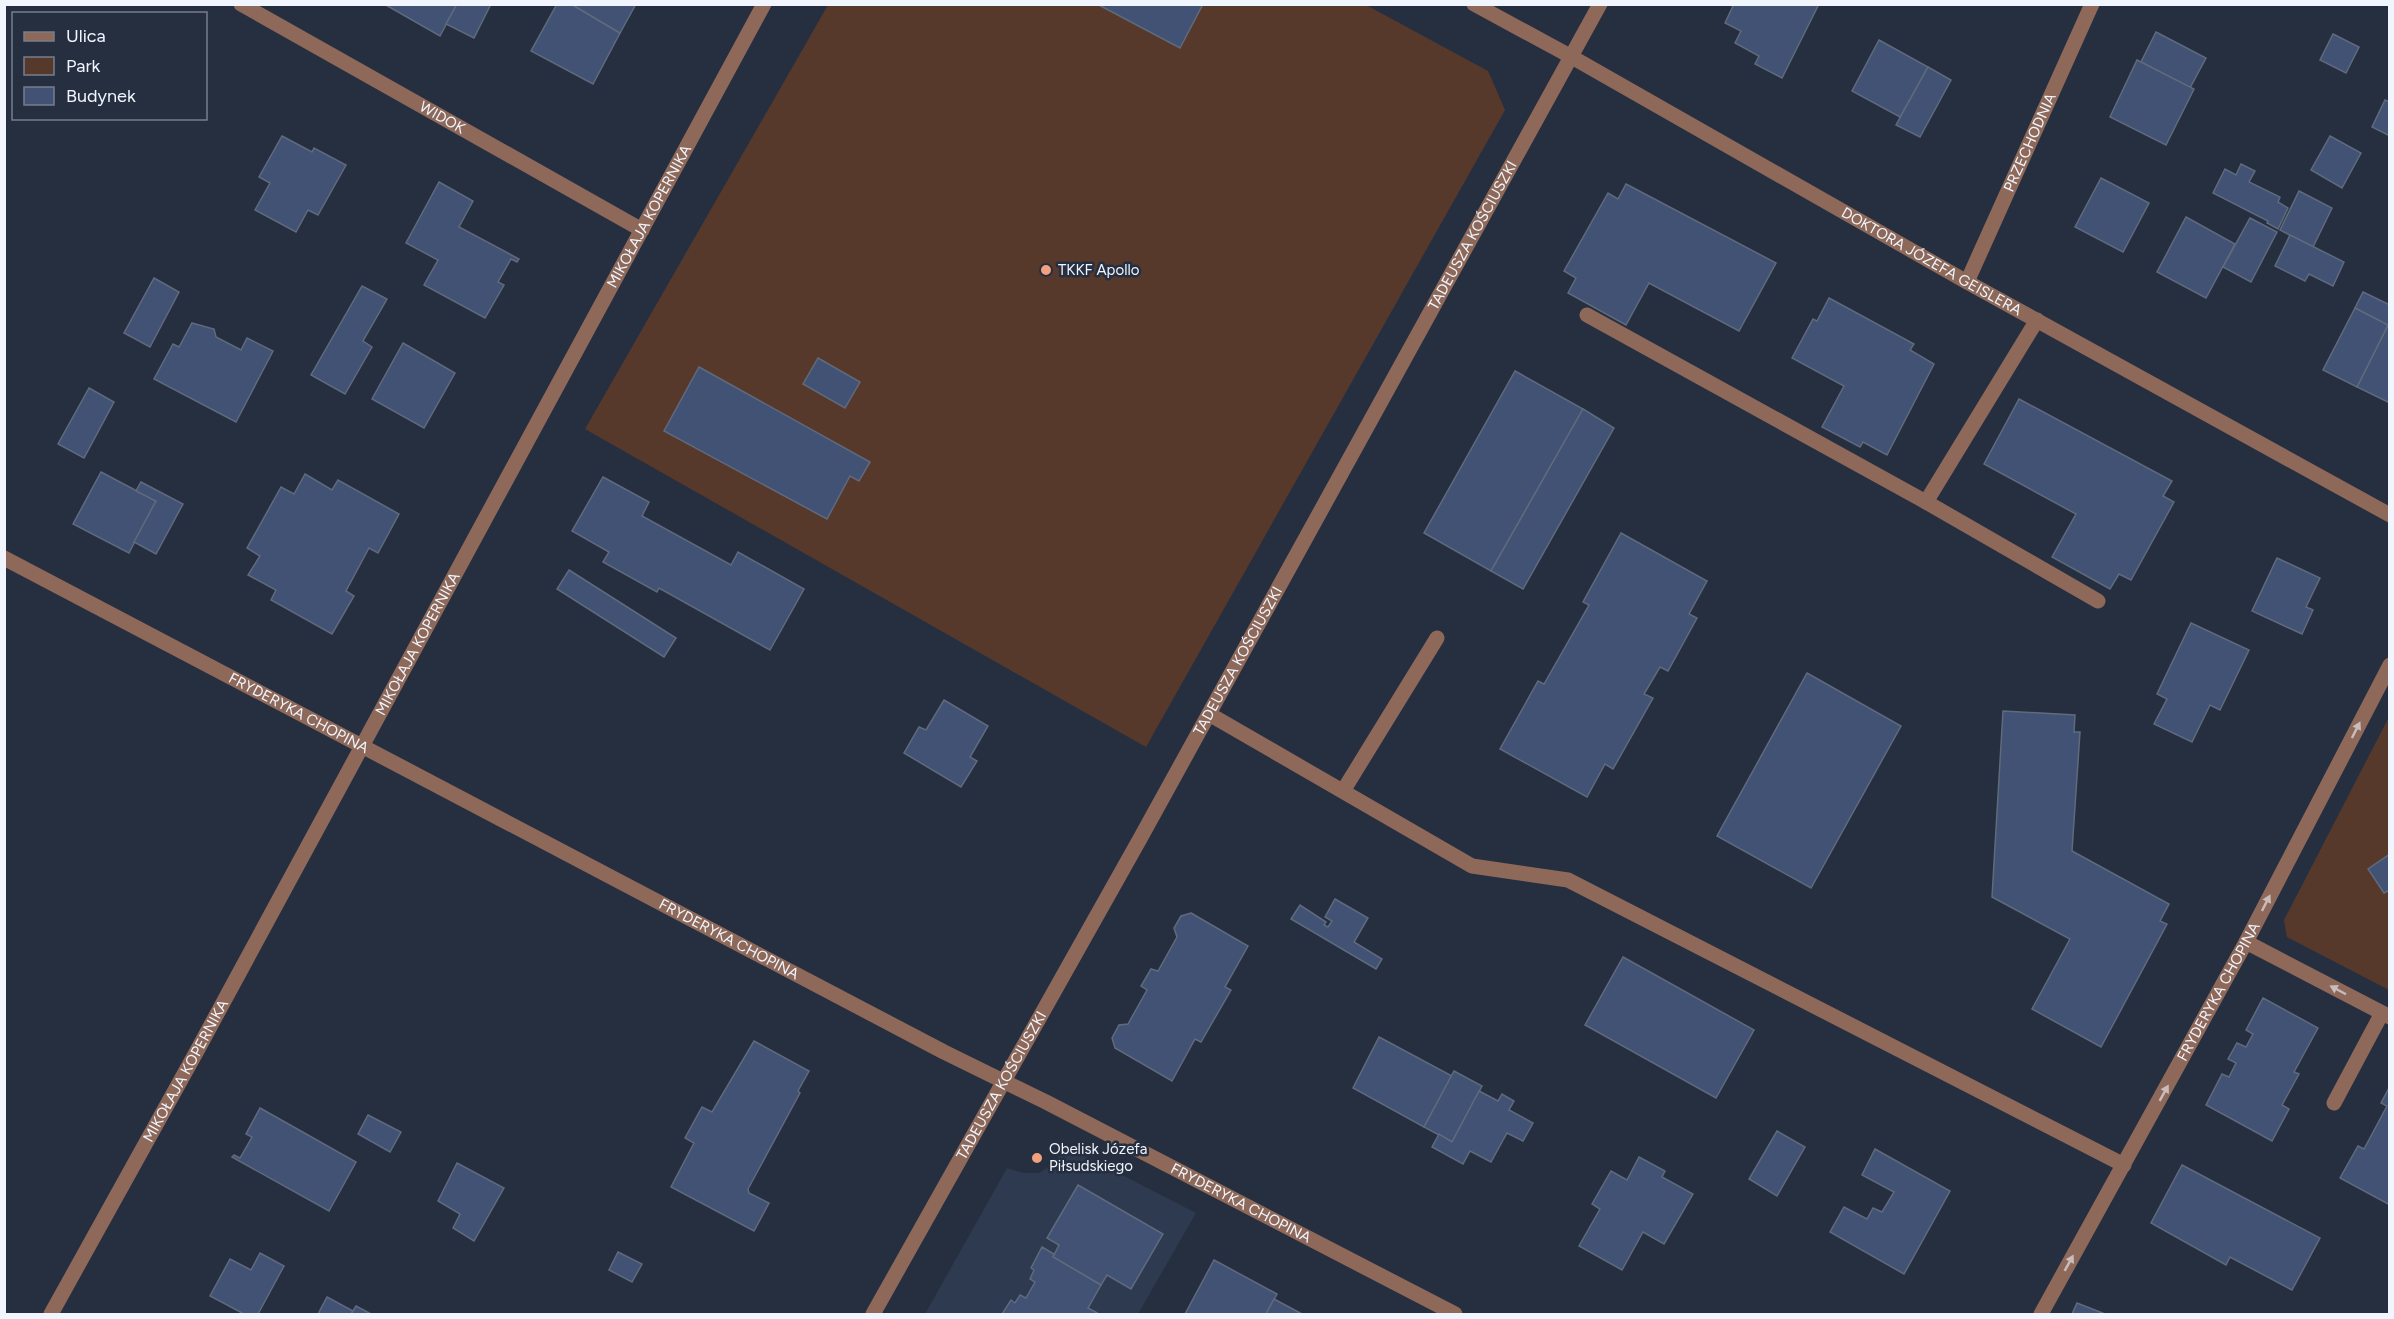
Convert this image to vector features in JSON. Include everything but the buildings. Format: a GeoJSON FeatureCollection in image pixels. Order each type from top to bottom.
{"type":"FeatureCollection","features":[{"type":"Feature","properties":{"kind":"street","name":"WIDOK"},"geometry":{"type":"LineString","coordinates":[[242,4],[642,230]]}},
{"type":"Feature","properties":{"kind":"street","name":"MIKOŁAJA KOPERNIKA"},"geometry":{"type":"LineString","coordinates":[[51,1314],[198,1049],[764,4]]}},
{"type":"Feature","properties":{"kind":"street","name":"DOKTORA JÓZEFA GEISLERA"},"geometry":{"type":"LineString","coordinates":[[1474,4],[1570,56],[1967,282],[2390,515]]}},
{"type":"Feature","properties":{"kind":"street","name":"TADEUSZA KOŚCIUSZKI"},"geometry":{"type":"LineString","coordinates":[[873,1314],[1209,714],[1600,4]]}},
{"type":"Feature","properties":{"kind":"street","name":"PRZECHODNIA"},"geometry":{"type":"LineString","coordinates":[[1967,282],[2092,4]]}},
{"type":"Feature","properties":{"kind":"street"},"geometry":{"type":"LineString","coordinates":[[1587,315],[1926,502],[2098,601]]}},
{"type":"Feature","properties":{"kind":"street"},"geometry":{"type":"LineString","coordinates":[[1926,502],[2037,320]]}},
{"type":"Feature","properties":{"kind":"street","name":"FRYDERYKA CHOPINA"},"geometry":{"type":"LineString","coordinates":[[4,558],[363,744],[720,935],[1455,1314]]}},
{"type":"Feature","properties":{"kind":"street"},"geometry":{"type":"LineString","coordinates":[[1343,791],[1437,638]]}},
{"type":"Feature","properties":{"kind":"street","name":"FRYDERYKA CHOPINA"},"geometry":{"type":"LineString","coordinates":[[2041,1314],[2246,942],[2390,665]]}},
{"type":"Feature","properties":{"kind":"street"},"geometry":{"type":"LineString","coordinates":[[1209,714],[1472,866],[1568,880],[2124,1165]]}},
{"type":"Feature","properties":{"kind":"street"},"geometry":{"type":"LineString","coordinates":[[2246,942],[2386,1015],[2334,1103]]}},
{"type":"Feature","properties":{"kind":"shaded area"},"geometry":{"type":"Polygon","coordinates":[[[1066,1146],[1196,1213],[1138,1314],[925,1314],[1007,1168],[1023,1173],[1039,1173],[1055,1162],[1066,1146]]]}},
{"type":"Feature","properties":{"kind":"green space","name":"TKKF Apollo"},"geometry":{"type":"Polygon","coordinates":[[[828,5],[1366,5],[1488,71],[1505,110],[1146,747],[585,429],[828,5]]]}},
{"type":"Feature","properties":{"kind":"green space"},"geometry":{"type":"Polygon","coordinates":[[[2389,717],[2389,854],[2368,869],[2384,893],[2389,890],[2389,990],[2287,937],[2284,920],[2389,717]]]}},
{"type":"Feature","properties":{"kind":"place","name":"TKKF Apollo"},"geometry":{"type":"Point","coordinates":[1046,270]}},
{"type":"Feature","properties":{"kind":"place","name":"Obelisk Józefa Piłsudskiego"},"geometry":{"type":"Point","coordinates":[1037,1158]}}]}
